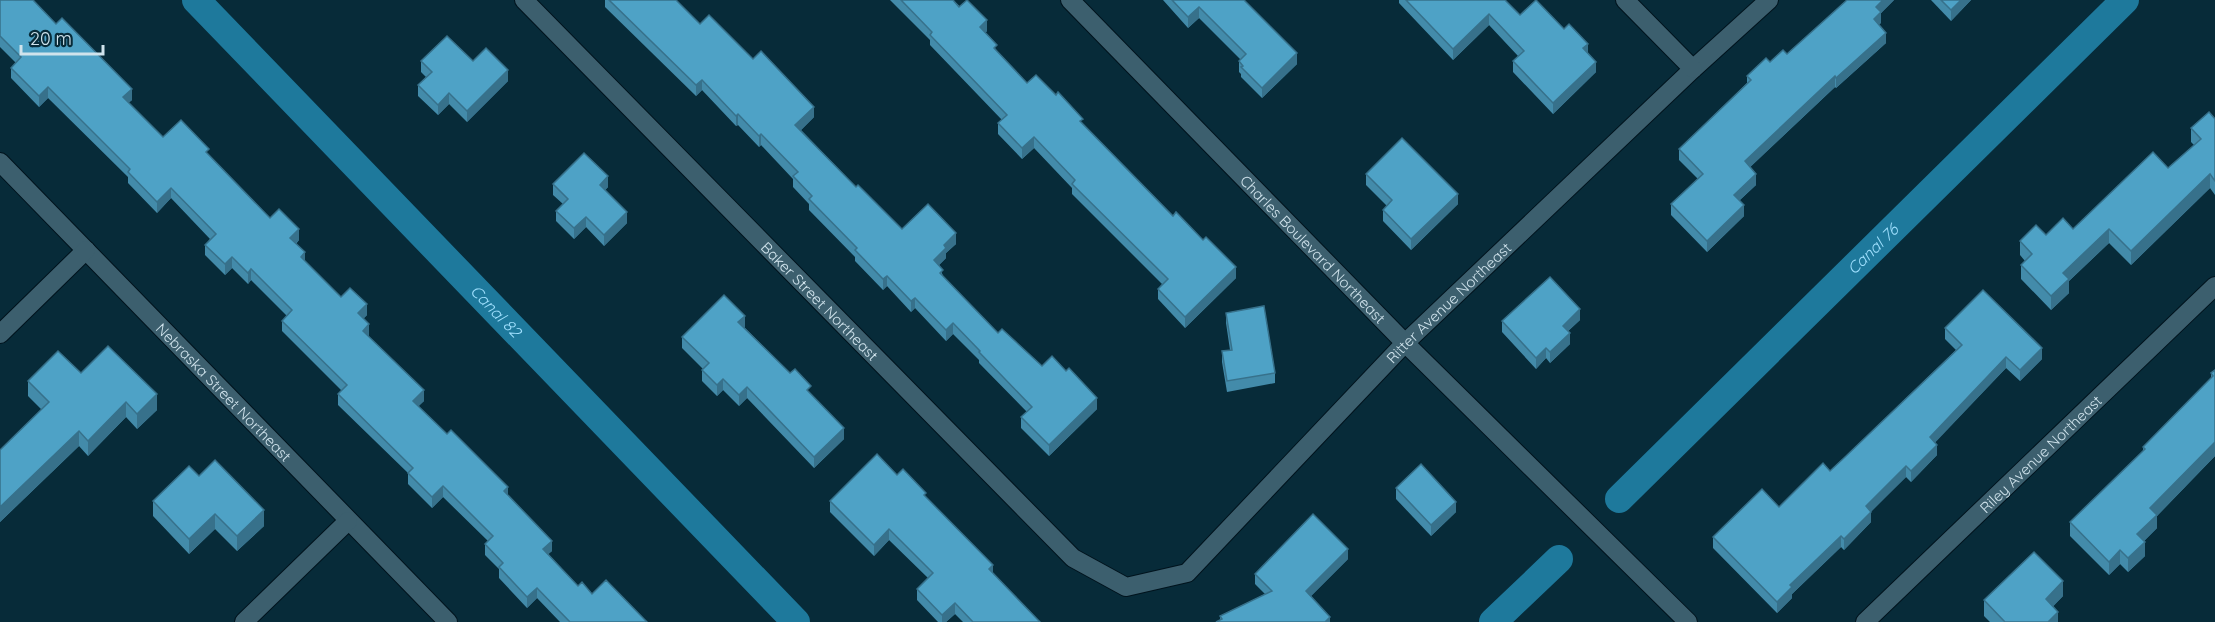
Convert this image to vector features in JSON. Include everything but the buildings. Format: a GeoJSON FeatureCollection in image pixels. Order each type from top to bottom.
{"type":"FeatureCollection","features":[{"type":"Feature","properties":{"kind":"street","name":"Baker Street Northeast"},"geometry":{"type":"LineString","coordinates":[[524,0],[1073,558],[1126,588]]}},
{"type":"Feature","properties":{"kind":"street","name":"Charles Boulevard Northeast"},"geometry":{"type":"LineString","coordinates":[[1070,0],[1405,342],[1688,622]]}},
{"type":"Feature","properties":{"kind":"street"},"geometry":{"type":"LineString","coordinates":[[1625,0],[1693,69]]}},
{"type":"Feature","properties":{"kind":"street","name":"Ritter Avenue Northeast"},"geometry":{"type":"LineString","coordinates":[[1126,588],[1187,573],[1405,342],[1769,0]]}},
{"type":"Feature","properties":{"kind":"street","name":"Nebraska Street Northeast"},"geometry":{"type":"LineString","coordinates":[[0,162],[448,622]]}},
{"type":"Feature","properties":{"kind":"street"},"geometry":{"type":"LineString","coordinates":[[0,334],[86,250]]}},
{"type":"Feature","properties":{"kind":"street","name":"Riley Avenue Northeast"},"geometry":{"type":"LineString","coordinates":[[1865,622],[2215,286]]}},
{"type":"Feature","properties":{"kind":"street"},"geometry":{"type":"LineString","coordinates":[[244,622],[348,520]]}},
{"type":"Feature","properties":{"kind":"waterway","name":"Canal 82"},"geometry":{"type":"LineString","coordinates":[[196,0],[796,622]]}},
{"type":"Feature","properties":{"kind":"waterway","name":"Canal 76"},"geometry":{"type":"LineString","coordinates":[[1619,499],[2125,0]]}},
{"type":"Feature","properties":{"kind":"waterway","name":"Canal 76"},"geometry":{"type":"LineString","coordinates":[[1493,622],[1559,559]]}}]}
